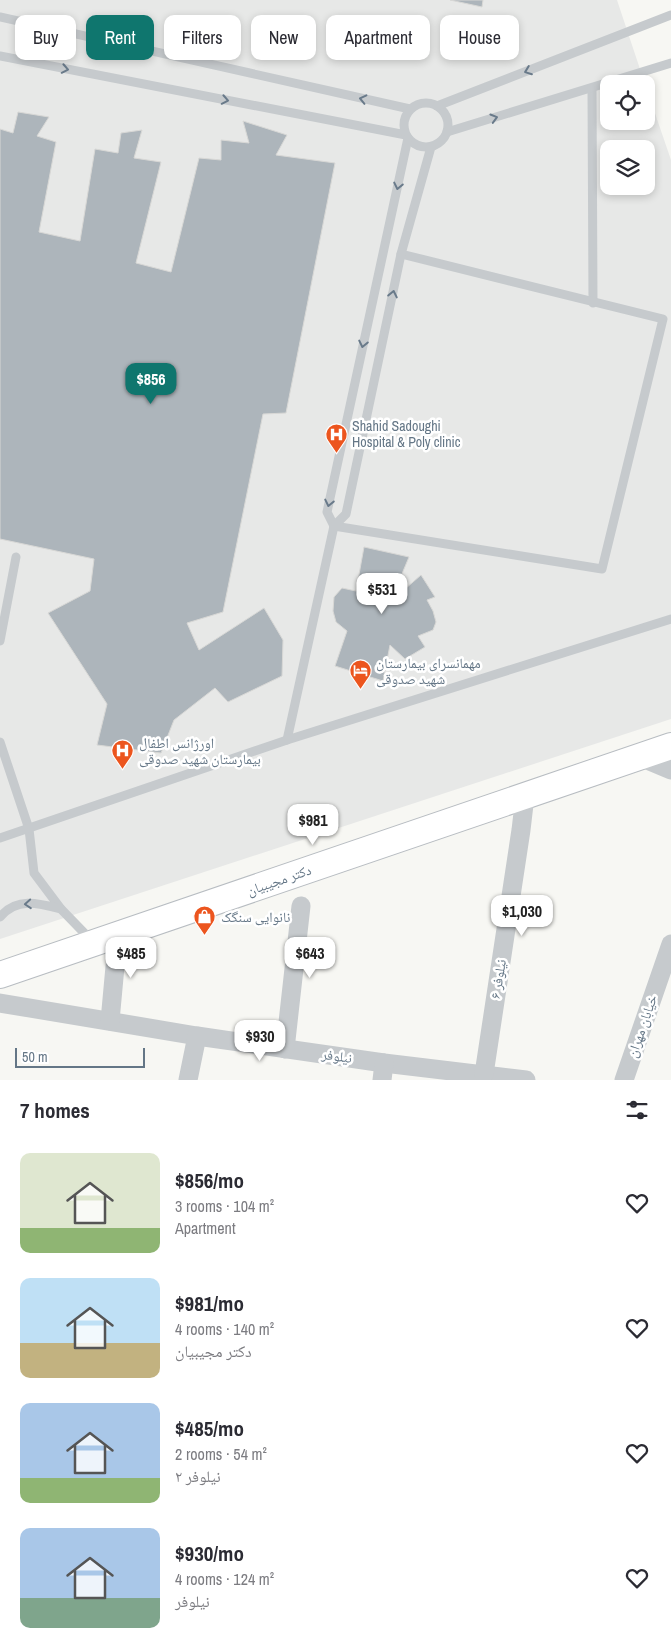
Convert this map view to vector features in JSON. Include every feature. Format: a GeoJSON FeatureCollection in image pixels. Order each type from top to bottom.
{"type":"FeatureCollection","features":[{"type":"Feature","properties":{"kind":"street","name":"دکتر مجیبیان"},"geometry":{"type":"LineString","coordinates":[[0,975],[671,746]]}},
{"type":"Feature","properties":{"kind":"street"},"geometry":{"type":"LineString","coordinates":[[640,757],[671,770]]}},
{"type":"Feature","properties":{"kind":"street","name":"نیلوفر ۶"},"geometry":{"type":"LineString","coordinates":[[484,1074],[522,830],[525,796]]}},
{"type":"Feature","properties":{"kind":"street"},"geometry":{"type":"LineString","coordinates":[[285,1049],[301,906]]}},
{"type":"Feature","properties":{"kind":"street"},"geometry":{"type":"LineString","coordinates":[[106,939],[110,1022]]}},
{"type":"Feature","properties":{"kind":"street","name":"خیابان مهران"},"geometry":{"type":"LineString","coordinates":[[624,1080],[671,944]]}},
{"type":"Feature","properties":{"kind":"street","name":"نیلوفر"},"geometry":{"type":"LineString","coordinates":[[0,1002],[110,1022],[285,1049],[383,1071],[484,1074],[526,1080]]}},
{"type":"Feature","properties":{"kind":"street"},"geometry":{"type":"LineString","coordinates":[[188,1080],[197,1036]]}},
{"type":"Feature","properties":{"kind":"lane"},"geometry":{"type":"LineString","coordinates":[[438,106],[671,15]]}},
{"type":"Feature","properties":{"kind":"lane"},"geometry":{"type":"LineString","coordinates":[[0,17],[410,109]]}},
{"type":"Feature","properties":{"kind":"lane"},"geometry":{"type":"LineString","coordinates":[[0,56],[407,136]]}},
{"type":"Feature","properties":{"kind":"lane"},"geometry":{"type":"LineString","coordinates":[[447,132],[671,64]]}},
{"type":"Feature","properties":{"kind":"lane"},"geometry":{"type":"LineString","coordinates":[[592,89],[593,303]]}},
{"type":"Feature","properties":{"kind":"lane"},"geometry":{"type":"LineString","coordinates":[[428,103],[438,106],[448,122],[447,132],[438,144],[431,147],[422,147],[414,144],[407,136],[404,126],[410,109],[419,104],[428,103]]}},
{"type":"Feature","properties":{"kind":"lane"},"geometry":{"type":"LineString","coordinates":[[334,526],[327,512],[407,136]]}},
{"type":"Feature","properties":{"kind":"lane"},"geometry":{"type":"LineString","coordinates":[[287,740],[334,526],[346,514],[401,254],[431,147]]}},
{"type":"Feature","properties":{"kind":"lane"},"geometry":{"type":"LineString","coordinates":[[334,526],[602,569],[663,319],[401,254]]}},
{"type":"Feature","properties":{"kind":"lane"},"geometry":{"type":"LineString","coordinates":[[0,641],[16,557]]}},
{"type":"Feature","properties":{"kind":"lane"},"geometry":{"type":"LineString","coordinates":[[0,838],[287,740],[671,619]]}},
{"type":"Feature","properties":{"kind":"lane"},"geometry":{"type":"LineString","coordinates":[[0,742],[28,829],[34,873],[61,909]]}},
{"type":"Feature","properties":{"kind":"lane"},"geometry":{"type":"LineString","coordinates":[[0,917],[7,908],[23,903],[39,903],[61,909],[106,939]]}},
{"type":"Feature","properties":{"kind":"shaded area","name":"Shahid Sadoughi Hospital & Poly clinic"},"geometry":{"type":"Polygon","coordinates":[[[0,0],[617,0],[642,75],[600,75],[600,130],[655,130],[655,113],[671,160],[671,719],[0,939],[0,0]]]}},
{"type":"Feature","properties":{"kind":"building"},"geometry":{"type":"Polygon","coordinates":[[[450,0],[483,0],[482,7],[450,0]]]}},
{"type":"Feature","properties":{"kind":"building"},"geometry":{"type":"Polygon","coordinates":[[[18,112],[49,117],[37,136],[56,142],[39,232],[80,241],[95,149],[118,153],[121,133],[142,130],[134,158],[161,162],[136,263],[171,272],[199,158],[221,160],[221,140],[249,143],[243,121],[287,135],[276,155],[335,163],[286,413],[263,414],[223,612],[187,623],[199,650],[264,608],[283,640],[282,676],[228,702],[215,688],[174,720],[161,753],[97,745],[107,704],[48,613],[90,591],[94,559],[0,539],[0,129],[13,133],[18,112]]]}},
{"type":"Feature","properties":{"kind":"building"},"geometry":{"type":"Polygon","coordinates":[[[364,547],[409,557],[399,581],[405,589],[421,575],[435,597],[427,600],[436,622],[433,630],[418,636],[425,647],[405,659],[390,645],[383,681],[335,666],[347,631],[336,622],[333,611],[334,597],[342,588],[356,591],[364,547]]]}},
{"type":"Feature","properties":{"kind":"place","name":"Shahid Sadoughi Hospital & Poly clinic"},"geometry":{"type":"Point","coordinates":[336,453]}},
{"type":"Feature","properties":{"kind":"place","name":"مهمانسرای بیمارستان شهید صدوقی"},"geometry":{"type":"Point","coordinates":[360,690]}},
{"type":"Feature","properties":{"kind":"place","name":"اورژانس اطفال بیمارستان شهید صدوقی"},"geometry":{"type":"Point","coordinates":[123,770]}},
{"type":"Feature","properties":{"kind":"place","name":"نانوایی سنگک"},"geometry":{"type":"Point","coordinates":[205,936]}}]}
